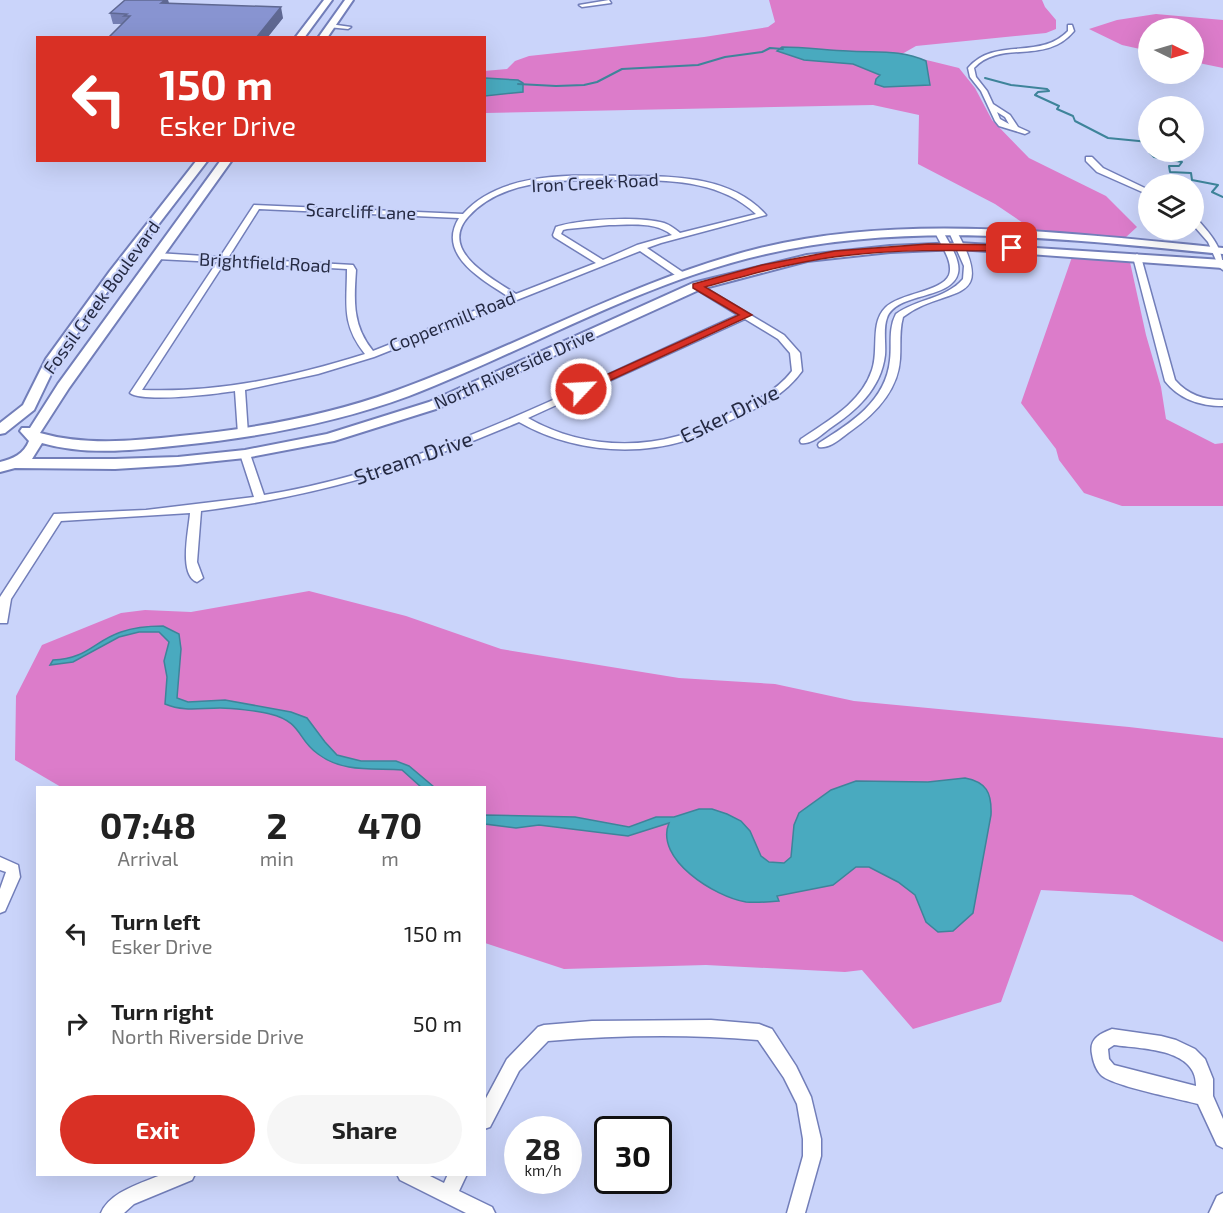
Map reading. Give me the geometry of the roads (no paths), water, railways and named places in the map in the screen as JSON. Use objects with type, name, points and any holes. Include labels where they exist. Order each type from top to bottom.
[{"type":"main road","points":[[301,36],[328,0]]},
{"type":"main road","points":[[323,36],[349,0]]},
{"type":"main road","name":"Fossil Creek Boulevard","points":[[0,430],[29,407],[51,362],[114,274],[201,162]]},
{"type":"main road","name":"Fossil Creek Boulevard","points":[[4,466],[30,453],[34,447],[33,435],[157,256],[226,162]]},
{"type":"main road","name":"North Riverside Drive","points":[[0,430],[16,429],[67,445],[108,445],[167,442],[243,434],[337,414],[392,397],[639,290],[681,275],[790,246],[861,236],[939,232],[1044,236],[1221,260]]},
{"type":"main road","name":"North Riverside Drive","points":[[4,466],[178,461],[245,454],[329,438],[434,405],[697,286],[807,258],[890,249],[959,246],[1221,260]]},
{"type":"main road","points":[[681,275],[697,286]]},
{"type":"main road","points":[[518,343],[537,357]]},
{"type":"main road","points":[[243,434],[245,454]]},
{"type":"street","points":[[583,3],[609,2]]},
{"type":"street","points":[[331,24],[349,24]]},
{"type":"street","points":[[1025,132],[1006,126],[998,120],[972,74],[973,65],[997,60],[1007,53],[1041,48],[1062,41],[1071,31],[1070,26]]},
{"type":"street","points":[[1089,159],[1100,170],[1138,188]]},
{"type":"street","name":"Iron Creek Road","points":[[464,216],[488,197],[524,184],[556,180],[646,177],[691,181],[720,188],[747,201],[762,215]]},
{"type":"street","name":"Scarcliff Lane","points":[[222,259],[257,207],[464,216]]},
{"type":"street","name":"Coppermill Road","points":[[222,259],[135,393],[162,394],[240,387],[304,374],[371,354],[640,247],[677,235],[762,215]]},
{"type":"street","points":[[464,216],[456,232],[456,243],[461,254],[479,273],[513,296]]},
{"type":"street","points":[[601,262],[557,235],[559,229],[575,224],[648,223],[663,225],[677,235]]},
{"type":"street","points":[[1204,231],[1221,260]]},
{"type":"street","points":[[805,441],[848,412],[872,384],[878,368],[882,318],[890,305],[950,281],[954,268],[939,232]]},
{"type":"street","points":[[823,445],[862,419],[888,388],[894,371],[897,321],[904,310],[948,294],[963,286],[969,277],[969,269],[953,232]]},
{"type":"street","points":[[640,247],[681,275]]},
{"type":"street","name":"Brightfield Road","points":[[157,256],[350,267],[352,270],[348,308],[350,317],[357,336],[371,354]]},
{"type":"street","points":[[1137,257],[1170,381],[1189,397],[1211,403],[1223,403]]},
{"type":"street","name":"Esker Drive","points":[[520,418],[554,435],[589,444],[627,446],[656,444],[682,438],[745,410],[788,385],[797,371],[795,353],[781,338],[697,286]]},
{"type":"street","name":"Stream Drive","points":[[3,620],[5,598],[58,517],[137,515],[196,509],[260,500],[361,477],[405,463],[520,418],[678,344],[746,315]]},
{"type":"street","points":[[240,387],[243,434]]},
{"type":"street","points":[[245,454],[260,500]]},
{"type":"street","points":[[196,509],[191,562],[197,578]]},
{"type":"street","points":[[0,906],[14,877],[7,866]]},
{"type":"street","points":[[486,1117],[513,1065],[544,1033],[592,1029],[711,1028],[759,1032],[766,1035],[790,1072],[805,1103],[813,1156],[796,1213]]},
{"type":"street","points":[[1204,1097],[1117,1076],[1109,1072],[1101,1060],[1099,1045],[1112,1037],[1167,1045],[1197,1060],[1207,1081],[1204,1097],[1223,1139]]},
{"type":"street","points":[[110,1213],[128,1198],[181,1176]]},
{"type":"street","points":[[410,1176],[486,1213]]},
{"type":"street","points":[[448,1195],[457,1176]]},
{"type":"street","points":[[1218,1213],[1223,1203]]},
{"type":"waterway","points":[[518,84],[584,85],[597,82],[622,69],[698,65],[725,57],[762,52],[770,48],[783,49]]},
{"type":"waterway","points":[[985,78],[1011,85],[1047,89],[1049,91],[1038,92],[1035,95],[1059,106],[1057,109],[1073,116],[1075,121],[1108,138],[1138,141]]},
{"type":"waterway","points":[[1182,162],[1179,166],[1169,166],[1170,172],[1191,173],[1192,180],[1218,185],[1212,192],[1223,197]]}]
